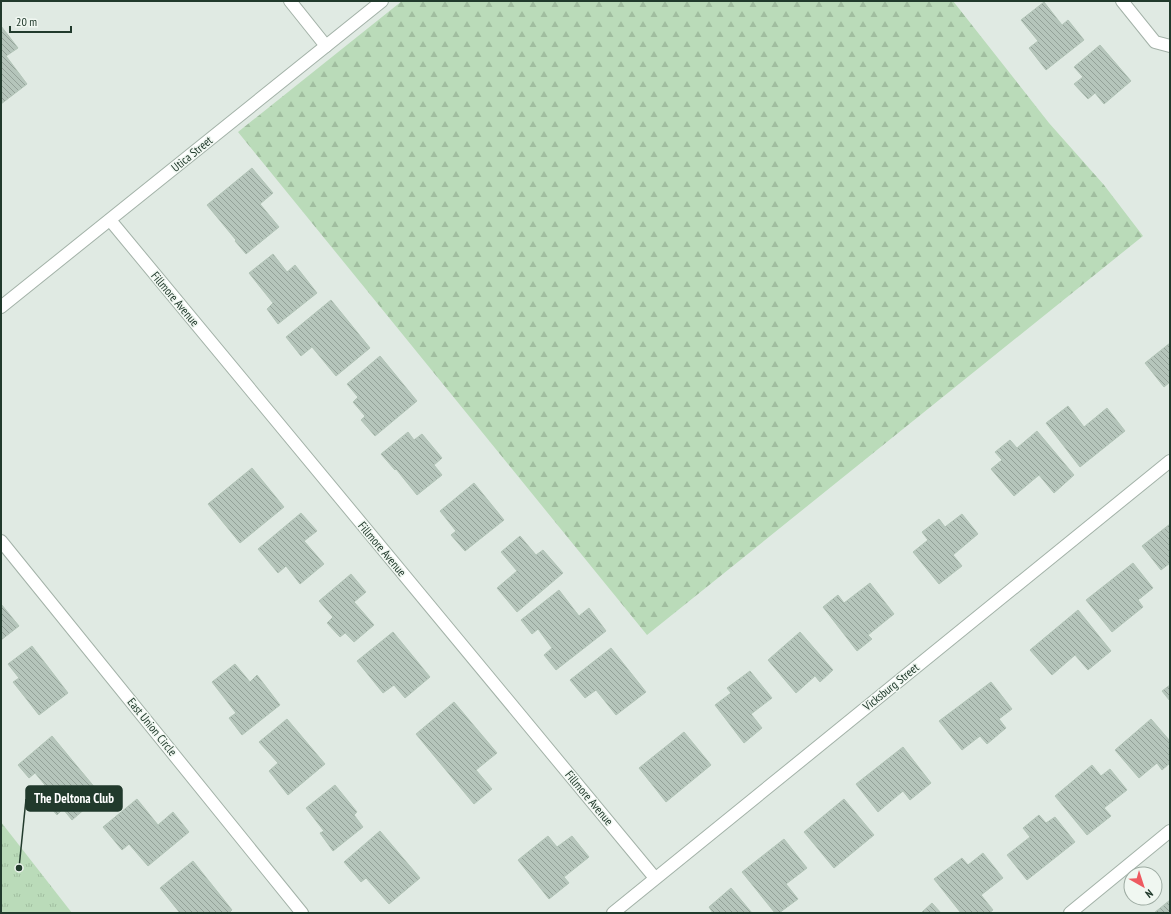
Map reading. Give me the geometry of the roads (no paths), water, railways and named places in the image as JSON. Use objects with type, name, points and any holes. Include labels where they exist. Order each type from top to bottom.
[{"type":"street","points":[[290,1],[326,46]]},
{"type":"street","name":"Utica Street","points":[[1,307],[382,1]]},
{"type":"street","points":[[1122,1],[1155,42],[1170,46]]},
{"type":"street","name":"Fillmore Avenue","points":[[110,220],[655,878]]},
{"type":"street","name":"Vicksburg Street","points":[[613,913],[1170,461]]},
{"type":"street","name":"East Union Circle","points":[[1,541],[302,913]]},
{"type":"street","points":[[1070,913],[1170,832]]},
{"type":"place","name":"The Deltona Club","points":[[19,868]]}]
